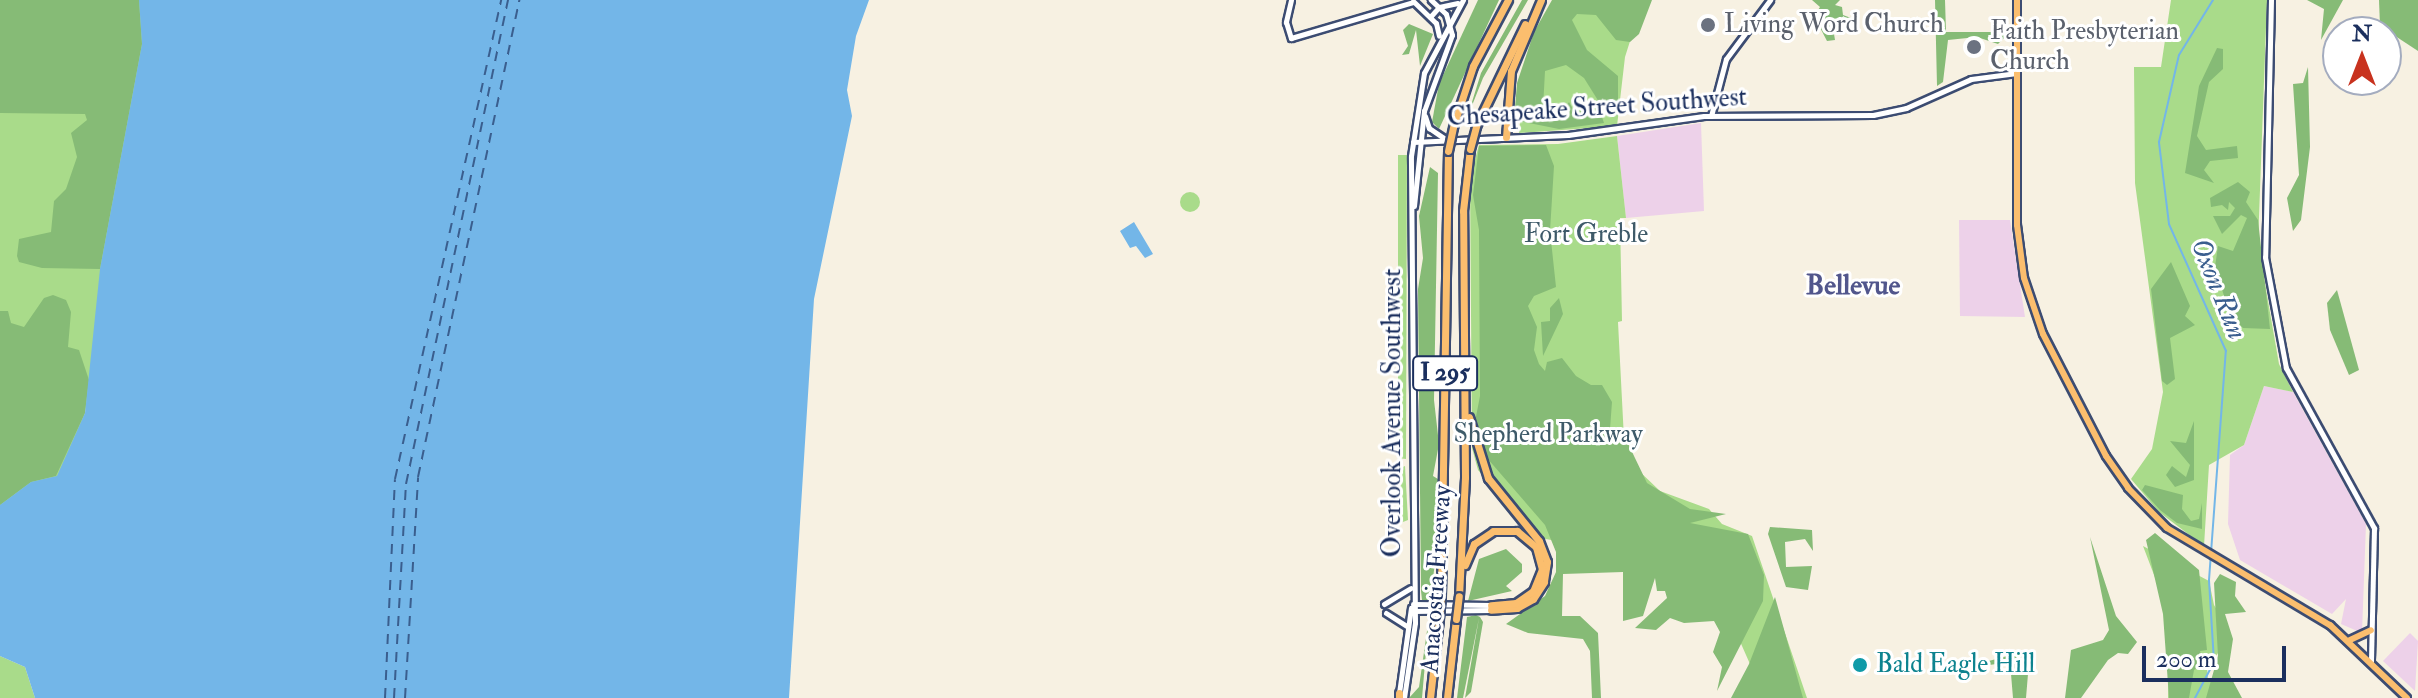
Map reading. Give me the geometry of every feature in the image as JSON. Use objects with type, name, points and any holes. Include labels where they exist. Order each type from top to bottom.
[{"type":"highway","name":"Anacostia Freeway","points":[[1430,698],[1441,596],[1448,151],[1473,66],[1508,0]]},
{"type":"highway","name":"Anacostia Freeway","points":[[1448,694],[1461,596],[1465,477],[1463,211],[1470,149],[1476,126],[1502,64],[1540,0]]},
{"type":"highway","points":[[1506,137],[1511,71],[1540,0]]},
{"type":"highway","points":[[1464,318],[1476,452],[1494,487],[1542,545],[1547,566],[1533,599],[1514,609],[1491,607]]},
{"type":"highway","points":[[1461,596],[1466,561],[1474,544],[1493,531],[1513,530],[1536,547],[1541,576],[1525,598],[1491,607]]},
{"type":"main road","points":[[2017,0],[2018,241],[2035,316],[2118,476],[2153,516],[2200,550],[2350,641],[2407,698]]},
{"type":"main road","points":[[2350,641],[2371,630]]},
{"type":"street","points":[[1291,0],[1286,22],[1291,38],[1413,1],[1430,17],[1439,37]]},
{"type":"street","points":[[1431,0],[1449,20]]},
{"type":"street","points":[[1430,17],[1439,7],[1463,0]]},
{"type":"street","name":"Overlook Avenue Southwest","points":[[1412,609],[1413,142],[1422,80],[1439,37],[1463,0]]},
{"type":"street","points":[[1711,116],[1726,59],[1770,0]]},
{"type":"street","points":[[2271,0],[2265,257],[2287,371],[2374,528],[2371,661]]},
{"type":"street","name":"Overlook Avenue Southwest","points":[[1413,222],[1425,106],[1450,41],[1449,20]]},
{"type":"street","name":"Chesapeake Street Southwest","points":[[1413,142],[1444,138],[1589,133],[1711,116],[1879,115],[1971,79],[2017,73]]},
{"type":"street","points":[[1425,106],[1429,128],[1444,138]]},
{"type":"street","points":[[1384,604],[1412,587]]},
{"type":"street","points":[[1412,609],[1491,607]]},
{"type":"street","points":[[1400,697],[1412,609]]},
{"type":"street","points":[[1400,697],[1412,609]]},
{"type":"street","points":[[1386,613],[1409,629]]},
{"type":"shaded area","points":[[1701,123],[1704,211],[1626,218],[1617,136]]},
{"type":"shaded area","points":[[1959,220],[2010,220],[2025,317],[1960,316]]},
{"type":"shaded area","points":[[2264,386],[2293,392],[2366,524],[2362,633],[2341,624],[2346,599],[2332,614],[2240,560],[2228,524],[2230,455],[2244,445]]},
{"type":"shaded area","points":[[2410,633],[2418,641],[2415,691],[2383,661]]},
{"type":"green space","points":[[0,0],[142,0],[148,41],[75,472],[0,510]]},
{"type":"green space","points":[[0,0],[139,0],[142,44],[100,269],[42,268],[19,262],[19,239],[51,232],[54,201],[66,189],[77,157],[71,133],[87,120],[85,114],[0,113]]},
{"type":"green space","points":[[1478,0],[1499,0],[1439,129],[1432,122],[1439,84]]},
{"type":"green space","points":[[1522,0],[1528,0],[1483,78],[1467,118],[1481,73]]},
{"type":"green space","points":[[1552,0],[1652,0],[1639,34],[1630,42],[1616,40],[1596,15],[1577,14],[1572,20],[1587,50],[1618,76],[1618,116],[1604,110],[1584,78],[1566,65],[1545,71],[1543,108],[1563,111],[1569,102],[1575,113],[1589,109],[1601,114],[1604,123],[1559,129],[1514,120],[1517,83],[1534,32]]},
{"type":"green space","points":[[1558,0],[1643,0],[1625,57],[1617,126],[1519,133],[1526,57]]},
{"type":"green space","points":[[1812,0],[1840,0],[1835,5],[1842,7],[1843,15],[1859,21],[1833,28],[1835,40],[1827,41],[1814,16],[1820,7]]},
{"type":"green space","points":[[1935,0],[1945,0],[1946,32],[2004,32],[2006,36],[1998,44],[1977,37],[1948,40],[1943,82],[1937,86]]},
{"type":"green space","points":[[2171,0],[2267,0],[2258,244],[2279,364],[2293,392],[2264,386],[2244,445],[2209,465],[2204,546],[2159,512],[2131,479],[2152,449],[2163,392],[2135,183],[2134,67],[2161,67]]},
{"type":"green space","points":[[2307,0],[2343,0],[2334,16],[2323,16],[2324,9]]},
{"type":"green space","points":[[2379,0],[2418,0],[2418,51],[2402,40],[2402,16],[2380,16]]},
{"type":"green space","points":[[1409,24],[1433,34],[1420,66],[1416,30],[1409,54],[1402,55],[1408,46],[1403,30]]},
{"type":"green space","points":[[2217,48],[2223,49],[2223,69],[2209,82],[2197,136],[2206,150],[2237,146],[2238,158],[2210,161],[2204,170],[2214,183],[2185,173],[2199,86]]},
{"type":"green space","points":[[2308,67],[2310,147],[2301,220],[2293,231],[2287,198],[2299,175],[2293,84],[2303,83]]},
{"type":"green space","name":"Shepherd Parkway","points":[[1617,136],[1626,218],[1620,218],[1622,321],[1618,322],[1624,439],[1638,470],[1660,491],[1709,509],[1722,524],[1752,536],[1807,698],[1765,698],[1708,569],[1535,537],[1478,470],[1472,448],[1470,177],[1479,145],[1558,144]]},
{"type":"green space","name":"Shepherd Parkway","points":[[1546,145],[1554,166],[1550,231],[1556,287],[1534,296],[1528,306],[1537,327],[1534,350],[1539,364],[1545,371],[1547,362],[1562,358],[1576,376],[1591,385],[1602,385],[1612,402],[1610,429],[1622,431],[1647,483],[1690,509],[1726,514],[1690,523],[1748,534],[1764,575],[1763,601],[1717,691],[1722,667],[1713,652],[1720,632],[1714,621],[1684,623],[1670,618],[1656,630],[1635,628],[1667,598],[1665,591],[1657,591],[1655,578],[1643,616],[1623,621],[1623,572],[1563,574],[1562,616],[1580,616],[1598,633],[1601,698],[1592,698],[1590,651],[1583,639],[1528,633],[1506,624],[1545,596],[1556,572],[1556,552],[1545,525],[1487,458],[1474,427],[1480,396],[1479,230],[1473,195],[1479,146]]},
{"type":"green space","name":"Shepherd Parkway","points":[[1398,155],[1407,155],[1406,459],[1398,458]]},
{"type":"green space","points":[[1430,167],[1438,173],[1434,400],[1439,444],[1433,476],[1438,479],[1438,540],[1430,601],[1422,600],[1421,591],[1418,289],[1423,258],[1419,216]]},
{"type":"green space","points":[[2238,182],[2250,192],[2246,202],[2258,220],[2270,329],[2243,328],[2230,315],[2215,267],[2218,246],[2233,251],[2247,218],[2241,215],[2222,234],[2213,216],[2230,216],[2235,208],[2229,202],[2228,210],[2222,205],[2211,207],[2210,198]]},
{"type":"green space","points":[[1190,192],[1197,195],[1200,202],[1197,209],[1190,212],[1183,209],[1180,202],[1183,195]]},
{"type":"green space","points":[[2171,262],[2190,306],[2185,316],[2195,325],[2170,338],[2175,379],[2167,385],[2162,381],[2151,289]]},
{"type":"green space","points":[[2337,290],[2359,370],[2349,375],[2330,330],[2327,303]]},
{"type":"green space","points":[[53,295],[66,300],[71,312],[68,347],[79,350],[89,380],[85,413],[56,476],[31,482],[0,505],[0,311],[8,311],[11,323],[24,327],[44,298]]},
{"type":"green space","points":[[1559,298],[1563,314],[1543,356],[1541,322],[1550,321],[1550,308]]},
{"type":"green space","points":[[2194,421],[2194,480],[2175,487],[2166,475],[2172,466],[2186,477],[2190,465],[2170,441],[2186,443]]},
{"type":"green space","name":"Shepherd Parkway","points":[[1405,466],[1408,520],[1398,524],[1398,469]]},
{"type":"green space","points":[[2145,485],[2183,495],[2182,509],[2191,521],[2199,519],[2202,503],[2202,529],[2177,523],[2160,510],[2142,490]]},
{"type":"green space","points":[[1770,527],[1812,530],[1813,551],[1805,539],[1785,542],[1786,567],[1812,566],[1808,590],[1786,587],[1768,534]]},
{"type":"green space","points":[[2155,533],[2199,570],[2207,650],[2200,651],[2203,662],[2194,670],[2189,698],[2169,698],[2163,614],[2146,540]]},
{"type":"green space","points":[[2090,537],[2116,616],[2137,642],[2128,654],[2118,653],[2108,660],[2081,698],[2065,698],[2071,650],[2103,640],[2109,630]]},
{"type":"green space","points":[[2143,546],[2209,581],[2214,605],[2228,628],[2222,648],[2207,667],[2208,680],[2240,698],[2168,698],[2169,641],[2162,596]]},
{"type":"green space","points":[[1506,549],[1522,564],[1522,572],[1506,586],[1512,591],[1468,601],[1479,559]]},
{"type":"green space","points":[[2220,574],[2236,582],[2235,596],[2246,612],[2225,614],[2233,639],[2228,672],[2242,698],[2206,698],[2218,656],[2214,583]]},
{"type":"green space","points":[[1775,597],[1803,698],[1731,698],[1749,664]]},
{"type":"green space","points":[[1429,617],[1422,698],[1409,698],[1419,687]]},
{"type":"green space","points":[[1467,617],[1480,617],[1483,622],[1471,692],[1465,698],[1479,618],[1463,698],[1457,698]]},
{"type":"green space","points":[[2030,650],[2026,698],[2013,698],[2010,662],[1955,670]]},
{"type":"green space","points":[[0,656],[25,667],[35,698],[0,698]]},
{"type":"water","points":[[139,0],[869,0],[856,36],[847,90],[852,116],[814,299],[789,698],[35,698],[25,667],[0,656],[0,505],[31,482],[57,476],[85,413],[100,269],[142,44]]},
{"type":"water","points":[[1134,222],[1153,254],[1145,258],[1136,246],[1130,248],[1120,231]]},
{"type":"waterway","name":"Oxon Run","points":[[2195,698],[2214,662],[2209,580],[2226,351],[2169,224],[2159,142],[2179,55],[2213,0]]},
{"type":"ferry route","points":[[385,698],[395,479],[501,0]]},
{"type":"ferry route","points":[[394,698],[406,484],[508,0]]},
{"type":"ferry route","points":[[405,698],[418,477],[519,0]]},
{"type":"place","name":"Living Word Church","points":[[1708,25]]},
{"type":"place","name":"Faith Presbyterian Church","points":[[1974,47]]},
{"type":"place","name":"Bald Eagle Hill","points":[[1860,665]]},
{"type":"district","name":"Bellevue","points":[[1853,286]]},
{"type":"park label","name":"Fort Greble","points":[[1586,235]]}]
